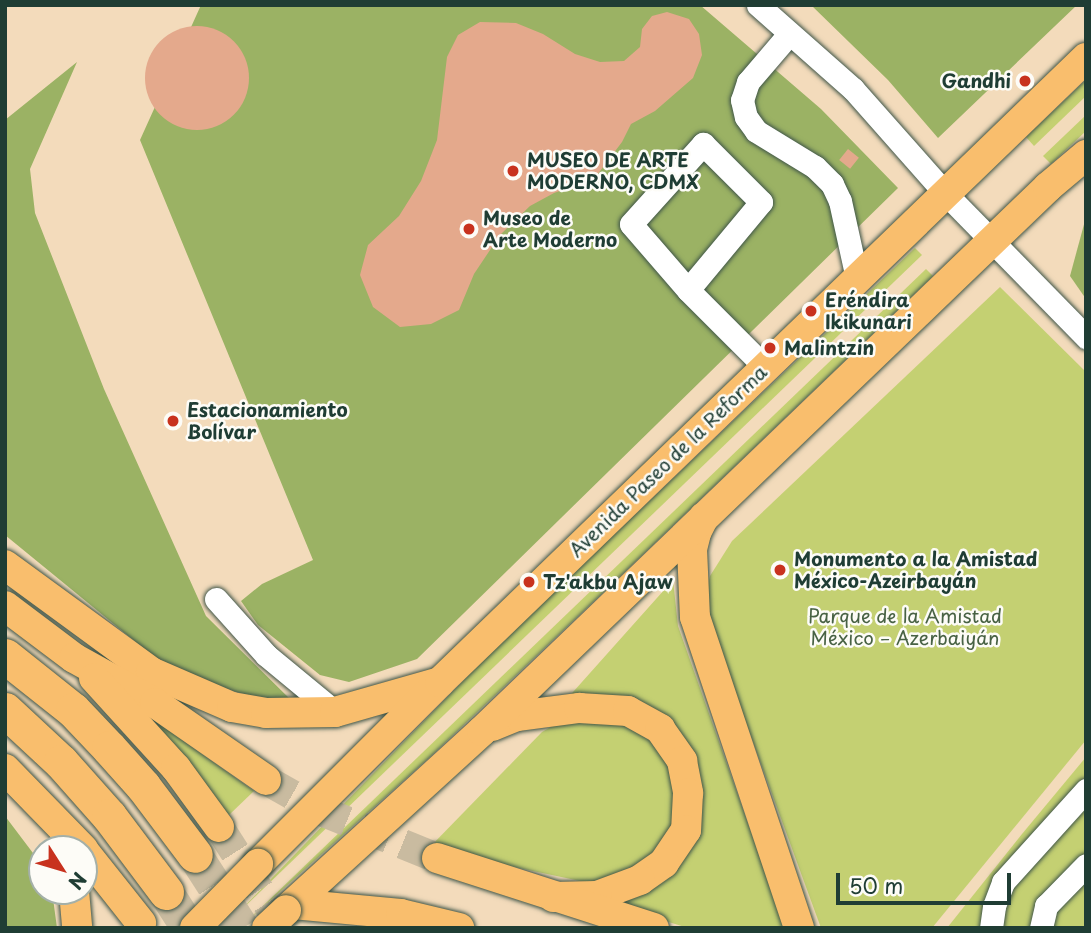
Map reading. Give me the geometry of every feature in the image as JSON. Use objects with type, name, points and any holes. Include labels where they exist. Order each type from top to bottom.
[{"type":"highway","points":[[5,656],[73,710],[143,786],[195,855]]},
{"type":"highway","points":[[5,710],[61,762],[109,816],[166,892]]},
{"type":"main road","name":"Avenida Paseo de la Reforma","points":[[195,928],[440,682],[1086,58]]},
{"type":"main road","points":[[282,914],[482,731],[706,514],[1086,155]]},
{"type":"main road","points":[[706,514],[692,548],[695,617],[799,928]]},
{"type":"main road","points":[[5,565],[152,672],[201,696],[232,707],[265,713],[335,712],[440,682]]},
{"type":"main road","points":[[5,606],[74,658],[155,703],[266,779]]},
{"type":"main road","points":[[74,658],[176,768],[219,827]]},
{"type":"main road","points":[[482,731],[517,716],[579,708],[628,711],[660,729],[682,761],[688,793],[686,830],[664,863],[640,880],[597,897],[554,897]]},
{"type":"main road","points":[[5,769],[70,835]]},
{"type":"main road","points":[[39,801],[55,835]]},
{"type":"main road","points":[[438,858],[654,928]]},
{"type":"main road","points":[[98,869],[141,923]]},
{"type":"main road","points":[[75,905],[77,928]]},
{"type":"main road","points":[[282,914],[401,914],[458,928]]},
{"type":"street","points":[[758,5],[853,89],[945,194],[1086,337]]},
{"type":"street","points":[[789,33],[748,82],[742,100],[746,117],[756,131],[815,167],[832,184],[840,201],[857,278]]},
{"type":"street","points":[[688,290],[761,202],[703,144],[631,224],[688,290],[765,367]]},
{"type":"street","points":[[216,599],[266,655],[335,712]]},
{"type":"street","points":[[991,928],[994,906],[1003,882],[1086,790]]},
{"type":"street","points":[[1041,928],[1046,906],[1086,865]]},
{"type":"green space","points":[[201,5],[700,5],[821,109],[898,188],[417,659],[349,682],[320,675],[258,625],[241,601],[262,584],[313,560],[140,140]]},
{"type":"green space","points":[[811,5],[1077,5],[938,138],[888,80]]},
{"type":"green space","points":[[77,62],[30,169],[35,213],[104,389],[206,616],[294,703],[255,697],[211,685],[159,661],[5,535],[5,120]]},
{"type":"green space","points":[[1086,80],[1086,96],[1034,146],[1026,137]]},
{"type":"green space","points":[[1086,115],[1086,131],[1051,164],[1043,156]]},
{"type":"green space","points":[[1086,217],[1086,299],[1070,276]]},
{"type":"green space","points":[[915,248],[922,255],[235,916],[495,648]]},
{"type":"green space","points":[[926,269],[933,276],[432,755],[243,925]]},
{"type":"green space","name":"Parque de la Amistad México – Azerbaiyán","points":[[1000,287],[1086,372],[1086,740],[932,928],[821,928],[703,605],[710,576],[732,541]]},
{"type":"green space","points":[[673,580],[678,626],[785,928],[688,928],[614,905],[671,872],[688,747],[565,701]]},
{"type":"green space","points":[[147,715],[254,791],[229,815]]},
{"type":"green space","points":[[606,715],[649,735],[674,776],[673,823],[663,844],[647,862],[606,881],[585,882],[428,849],[542,732],[561,721]]},
{"type":"green space","points":[[1086,757],[1086,928],[947,928],[1022,834]]},
{"type":"green space","points":[[5,816],[28,846],[28,905],[54,905],[57,928],[5,928]]},
{"type":"building","name":"MUSEO DE ARTE MODERNO, CDMX","points":[[667,12],[689,19],[699,34],[702,55],[693,78],[655,111],[631,124],[622,142],[594,179],[554,193],[530,206],[500,235],[474,274],[459,310],[431,324],[400,327],[373,307],[360,275],[368,245],[399,216],[421,181],[437,140],[447,57],[458,35],[480,22],[516,23],[543,34],[575,54],[600,62],[624,61],[640,47],[642,29],[652,16]]},
{"type":"building","points":[[197,26],[217,30],[240,49],[245,58],[249,78],[245,98],[226,121],[217,126],[197,130],[177,126],[154,107],[149,98],[145,78],[149,58],[168,35],[177,30]]},
{"type":"building","points":[[848,149],[859,158],[850,169],[839,160]]},
{"type":"tunnel","points":[[266,780],[319,810],[437,858]]},
{"type":"tunnel","points":[[219,827],[283,928]]},
{"type":"tunnel","points":[[195,855],[242,928]]},
{"type":"tunnel","points":[[166,892],[189,928]]},
{"type":"place","name":"Gandhi","points":[[1025,81]]},
{"type":"place","name":"MUSEO DE ARTE MODERNO, CDMX","points":[[513,171]]},
{"type":"place","name":"Museo de Arte Moderno","points":[[469,229]]},
{"type":"place","name":"Eréndira Ikikunari","points":[[811,311]]},
{"type":"place","name":"Malintzin","points":[[770,348]]},
{"type":"place","name":"Estacionamiento Bolívar","points":[[173,421]]},
{"type":"place","name":"Monumento a la Amistad México-Azeirbayán","points":[[780,570]]},
{"type":"place","name":"Tz'akbu Ajaw","points":[[529,582]]}]
